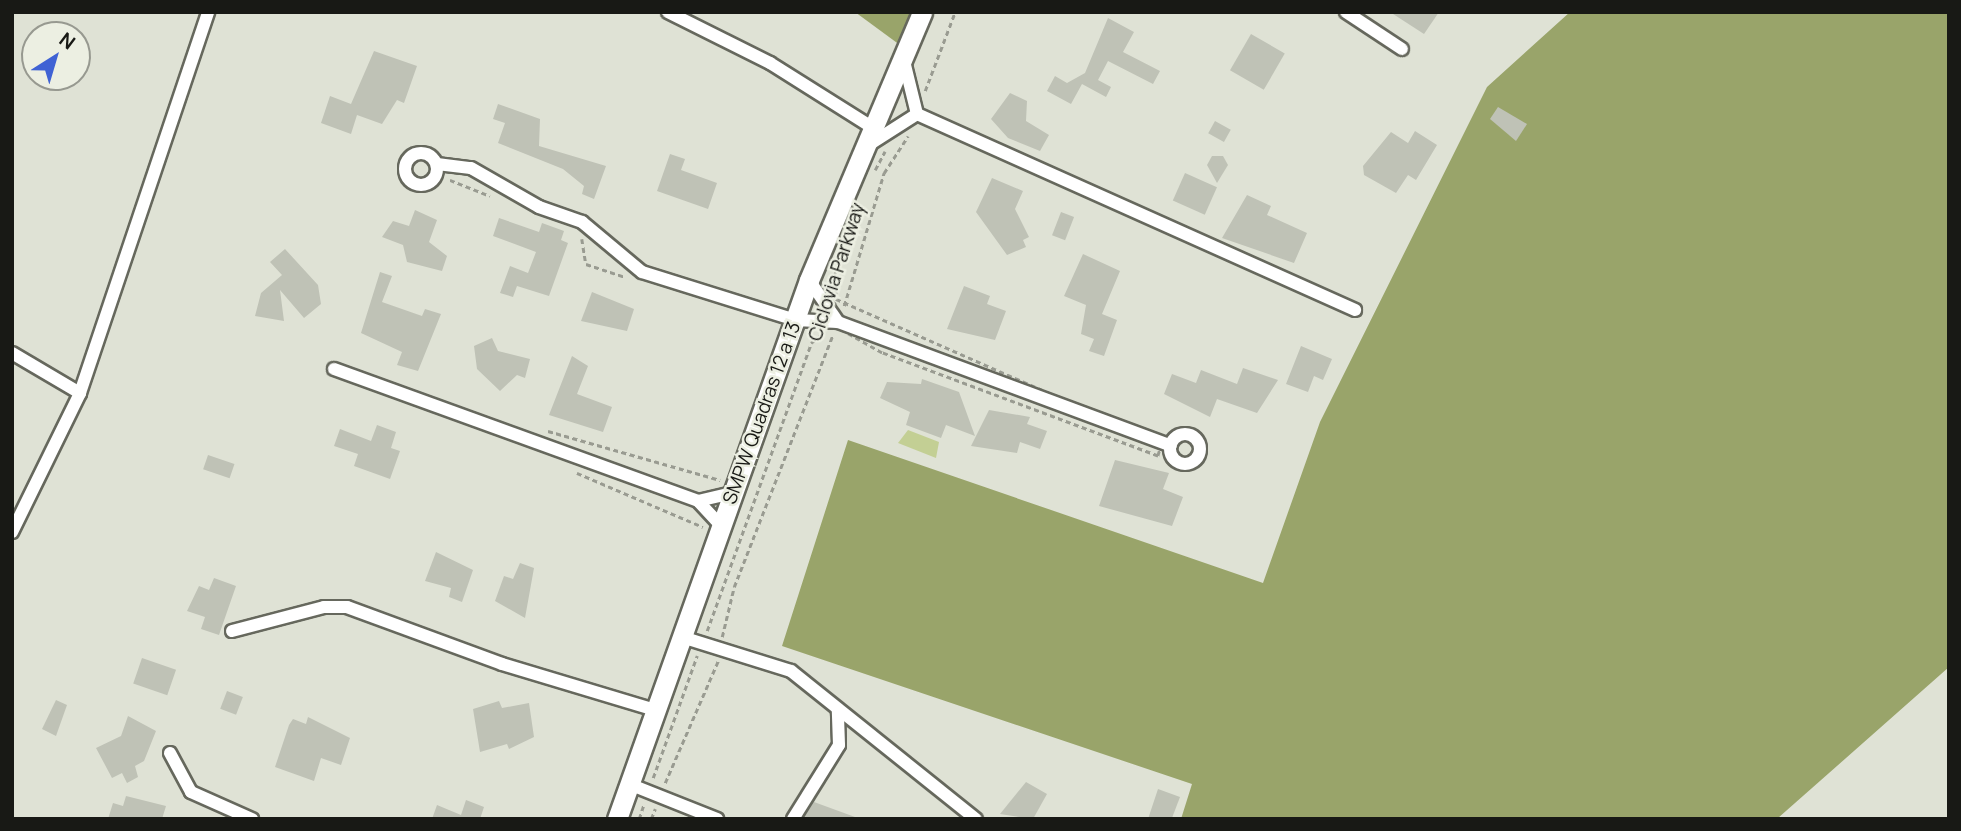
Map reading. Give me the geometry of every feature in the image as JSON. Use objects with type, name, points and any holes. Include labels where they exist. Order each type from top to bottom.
[{"type":"street","points":[[12,532],[80,393],[208,12]]},
{"type":"street","points":[[668,12],[769,62],[870,126]]},
{"type":"street","name":"SMPW Quadras 12 a 13","points":[[617,819],[809,280],[870,126],[922,12]]},
{"type":"street","points":[[1346,12],[1402,49]]},
{"type":"street","points":[[902,54],[917,114]]},
{"type":"street","points":[[861,150],[917,114]]},
{"type":"street","points":[[917,114],[1355,310]]},
{"type":"street","points":[[437,164],[484,173],[539,207],[582,222],[642,272],[795,320],[838,322],[1171,446]]},
{"type":"street","points":[[809,280],[838,322]]},
{"type":"street","points":[[12,353],[80,393]]},
{"type":"street","points":[[334,369],[698,501],[721,526]]},
{"type":"street","points":[[698,501],[734,493]]},
{"type":"street","points":[[232,631],[324,607],[347,607],[502,664],[655,710]]},
{"type":"street","points":[[682,637],[791,670],[976,819]]},
{"type":"street","points":[[793,819],[839,745],[838,709]]},
{"type":"street","points":[[170,753],[191,792],[252,819]]},
{"type":"street","points":[[629,784],[717,819]]},
{"type":"path","name":"Ciclovia Parkway","points":[[652,819],[654,794],[720,649],[733,587],[838,322],[884,173],[917,114],[955,12]]},
{"type":"path","points":[[871,177],[898,126]]},
{"type":"path","points":[[639,819],[654,794],[811,343],[838,322],[834,277],[850,226]]},
{"type":"shaded area","points":[[855,12],[925,12],[904,48]]},
{"type":"shaded area","points":[[1570,12],[1949,12],[1949,667],[1777,819],[1181,819],[1192,784],[782,646],[848,440],[1263,583],[1320,422],[1487,87]]},
{"type":"shaded area","points":[[908,430],[939,442],[936,458],[898,443]]},
{"type":"building","points":[[1390,12],[1439,12],[1424,34]]},
{"type":"building","points":[[1108,18],[1134,32],[1123,52],[1160,71],[1153,84],[1108,61],[1098,80],[1111,87],[1106,97],[1082,84],[1071,104],[1047,91],[1055,76],[1067,83],[1085,73]]},
{"type":"building","points":[[1251,34],[1285,54],[1264,90],[1230,70]]},
{"type":"building","points":[[374,51],[417,66],[404,103],[397,100],[382,124],[357,115],[351,134],[321,123],[330,96],[351,104]]},
{"type":"building","points":[[1010,93],[1027,101],[1026,121],[1049,135],[1040,151],[1008,138],[991,119]]},
{"type":"building","points":[[498,104],[540,119],[539,146],[606,166],[594,199],[582,194],[584,186],[563,169],[498,143],[505,123],[493,119]]},
{"type":"building","points":[[1498,107],[1527,124],[1516,141],[1490,119]]},
{"type":"building","points":[[1215,121],[1231,130],[1224,142],[1208,133]]},
{"type":"building","points":[[1415,131],[1437,145],[1416,180],[1408,175],[1396,193],[1364,175],[1363,166],[1391,132],[1408,143]]},
{"type":"building","points":[[670,154],[685,159],[681,170],[717,183],[708,209],[657,191]]},
{"type":"building","points":[[1212,156],[1223,156],[1228,165],[1217,183],[1207,165]]},
{"type":"building","points":[[1185,173],[1217,187],[1205,215],[1173,200]]},
{"type":"building","points":[[992,178],[1023,191],[1015,209],[1029,237],[1023,240],[1026,247],[1007,255],[976,212]]},
{"type":"building","points":[[1247,195],[1271,206],[1267,215],[1307,233],[1294,263],[1222,238]]},
{"type":"building","points":[[415,210],[437,220],[429,242],[447,256],[442,271],[407,262],[403,245],[382,237],[393,221],[409,226]]},
{"type":"building","points":[[1061,212],[1074,217],[1065,240],[1052,235]]},
{"type":"building","points":[[499,218],[539,232],[542,223],[564,231],[561,240],[568,243],[549,296],[517,286],[513,297],[500,293],[510,266],[528,273],[536,252],[493,236]]},
{"type":"building","points":[[285,249],[318,285],[321,304],[304,318],[280,290],[284,321],[255,316],[261,293],[282,275],[270,262]]},
{"type":"building","points":[[1083,254],[1120,271],[1102,314],[1117,320],[1104,356],[1089,351],[1094,339],[1081,334],[1086,305],[1064,296]]},
{"type":"building","points":[[380,272],[392,276],[382,302],[422,316],[425,309],[441,314],[418,371],[397,365],[402,352],[361,333]]},
{"type":"building","points":[[964,286],[990,296],[987,304],[1006,311],[995,340],[947,329]]},
{"type":"building","points":[[592,292],[634,309],[627,331],[581,321]]},
{"type":"building","points":[[492,338],[498,351],[530,359],[525,378],[517,375],[500,391],[477,369],[474,346]]},
{"type":"building","points":[[1301,346],[1332,359],[1323,380],[1314,376],[1308,392],[1286,384]]},
{"type":"building","points":[[572,356],[588,366],[577,394],[612,407],[603,432],[549,415]]},
{"type":"building","points":[[1243,368],[1278,380],[1257,413],[1217,399],[1210,417],[1164,394],[1172,374],[1196,383],[1201,370],[1237,384]]},
{"type":"building","points":[[922,379],[959,392],[975,436],[946,425],[941,438],[906,425],[910,412],[880,398],[887,382],[921,384]]},
{"type":"building","points":[[989,410],[1030,417],[1027,424],[1047,431],[1040,449],[1020,442],[1017,453],[971,446]]},
{"type":"building","points":[[377,425],[396,432],[391,448],[400,451],[390,479],[354,466],[358,454],[334,446],[340,429],[371,441]]},
{"type":"building","points":[[208,455],[234,464],[230,478],[203,469]]},
{"type":"building","points":[[1115,460],[1169,473],[1163,489],[1183,497],[1172,526],[1099,506]]},
{"type":"building","points":[[436,552],[473,570],[462,602],[449,597],[451,588],[425,581]]},
{"type":"building","points":[[520,563],[534,568],[525,618],[495,601],[504,576],[513,579]]},
{"type":"building","points":[[214,578],[236,586],[219,635],[201,629],[205,617],[187,611],[199,586],[209,590]]},
{"type":"building","points":[[142,658],[176,670],[167,695],[133,684]]},
{"type":"building","points":[[227,691],[243,697],[236,715],[220,709]]},
{"type":"building","points":[[56,700],[67,705],[56,736],[42,729]]},
{"type":"building","points":[[499,701],[502,708],[529,703],[534,737],[509,749],[507,744],[480,752],[473,709]]},
{"type":"building","points":[[128,716],[156,731],[144,761],[135,766],[138,777],[127,783],[122,773],[112,778],[96,748],[121,736]]},
{"type":"building","points":[[308,717],[350,738],[341,765],[321,758],[314,781],[275,767],[289,725],[293,719],[306,724]]},
{"type":"building","points":[[1026,782],[1047,794],[1033,819],[1000,814]]},
{"type":"building","points":[[1158,789],[1180,797],[1172,818],[1148,819]]},
{"type":"building","points":[[126,796],[166,806],[162,819],[108,819],[113,803],[123,806]]},
{"type":"building","points":[[466,800],[484,807],[480,819],[432,819],[437,805],[461,815]]},
{"type":"building","points":[[814,802],[855,817],[855,819],[803,819]]}]
